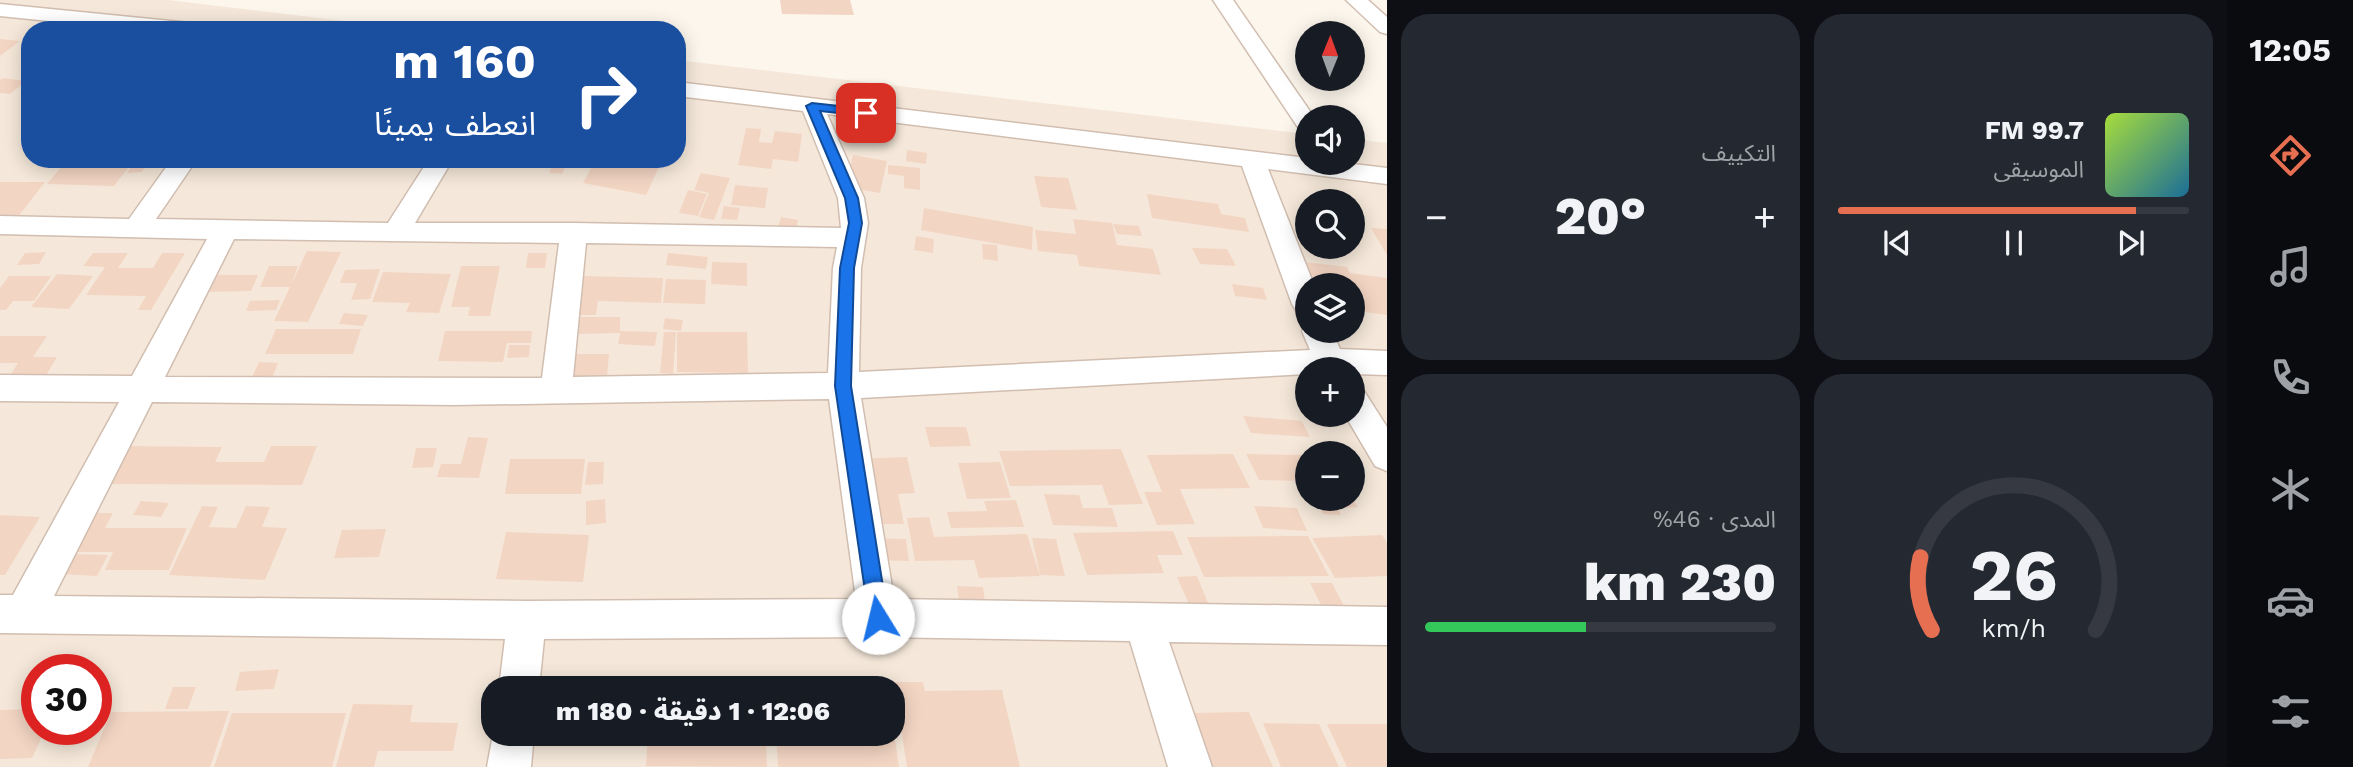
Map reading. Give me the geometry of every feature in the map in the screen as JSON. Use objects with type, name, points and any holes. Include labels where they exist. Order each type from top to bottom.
[{"type":"street","points":[[1223,0],[1295,106]]},
{"type":"street","points":[[1356,0],[1387,29]]},
{"type":"street","points":[[0,10],[111,21]]},
{"type":"street","points":[[686,90],[1295,163]]},
{"type":"street","points":[[812,106],[851,198],[855,223],[847,268],[843,386],[878,618]]},
{"type":"street","points":[[1252,159],[1295,273]]},
{"type":"street","points":[[136,229],[179,168]]},
{"type":"street","points":[[396,232],[435,168]]},
{"type":"street","points":[[1365,172],[1387,176]]},
{"type":"street","points":[[0,225],[225,232],[574,232],[853,239]]},
{"type":"street","points":[[225,232],[144,388],[12,614],[527,620],[878,618],[1387,626]]},
{"type":"street","points":[[556,390],[574,232]]},
{"type":"street","points":[[1365,364],[1387,363]]},
{"type":"street","points":[[0,388],[556,390],[843,386],[1295,367]]},
{"type":"street","points":[[1365,420],[1387,456]]},
{"type":"street","points":[[520,676],[527,620]]},
{"type":"street","points":[[1143,622],[1189,767]]},
{"type":"street","points":[[509,767],[511,746]]},
{"type":"shaded area","points":[[0,0],[168,0],[345,21],[21,21],[21,168],[686,168],[686,61],[1295,133],[1295,175],[1365,175],[1365,140],[1387,143],[1387,767],[0,767]]},
{"type":"building","points":[[780,0],[850,0],[854,15],[782,14]]},
{"type":"building","points":[[0,39],[20,41],[0,56]]},
{"type":"building","points":[[0,80],[21,80],[21,85],[10,94],[0,93]]},
{"type":"building","points":[[746,128],[761,129],[759,142],[772,143],[775,131],[802,134],[798,162],[773,159],[771,169],[738,165]]},
{"type":"building","points":[[907,150],[927,153],[926,164],[906,161]]},
{"type":"building","points":[[853,155],[887,161],[880,193],[845,187]]},
{"type":"building","points":[[888,165],[920,168],[920,190],[904,188],[904,176],[888,174]]},
{"type":"building","points":[[60,168],[128,168],[114,186],[47,184]]},
{"type":"building","points":[[130,168],[145,168],[142,172],[127,173]]},
{"type":"building","points":[[551,168],[565,168],[562,174],[549,173]]},
{"type":"building","points":[[591,168],[659,168],[646,195],[583,183]]},
{"type":"building","points":[[701,173],[730,178],[714,220],[699,217],[709,193],[694,190]]},
{"type":"building","points":[[1034,176],[1068,178],[1077,210],[1041,207]]},
{"type":"building","points":[[0,182],[45,182],[17,218],[0,218]]},
{"type":"building","points":[[735,185],[768,188],[765,208],[731,205]]},
{"type":"building","points":[[688,190],[707,194],[698,216],[679,213]]},
{"type":"building","points":[[1147,194],[1218,204],[1221,214],[1245,218],[1249,232],[1152,218]]},
{"type":"building","points":[[724,206],[740,208],[737,220],[721,219]]},
{"type":"building","points":[[924,208],[1033,227],[1032,250],[921,230]]},
{"type":"building","points":[[781,217],[798,220],[795,234],[777,231]]},
{"type":"building","points":[[1073,219],[1112,223],[1117,245],[1153,249],[1161,275],[1079,266],[1077,255],[1038,251],[1035,230],[1076,234]]},
{"type":"building","points":[[1113,224],[1139,226],[1142,236],[1117,234]]},
{"type":"building","points":[[1371,228],[1387,229],[1387,255]]},
{"type":"building","points":[[916,236],[934,239],[933,253],[914,250]]},
{"type":"building","points":[[982,244],[997,245],[998,261],[983,259]]},
{"type":"building","points":[[1192,248],[1227,249],[1236,266],[1200,264]]},
{"type":"building","points":[[307,251],[341,252],[308,322],[274,321],[290,287],[260,287],[269,266],[298,266],[291,285]]},
{"type":"building","points":[[46,252],[39,264],[17,265],[25,253]]},
{"type":"building","points":[[93,253],[128,253],[118,268],[153,268],[162,253],[185,253],[151,310],[138,310],[146,296],[86,295],[105,267],[83,266]]},
{"type":"building","points":[[528,253],[547,253],[545,268],[526,268]]},
{"type":"building","points":[[668,253],[708,257],[706,269],[666,265]]},
{"type":"building","points":[[712,262],[747,263],[747,286],[711,284]]},
{"type":"building","points":[[1305,262],[1347,267],[1350,273],[1310,273]]},
{"type":"building","points":[[461,266],[500,266],[490,316],[468,316],[470,307],[451,307]]},
{"type":"building","points":[[380,269],[370,299],[351,300],[357,283],[340,283],[345,270]]},
{"type":"building","points":[[383,272],[451,274],[439,313],[406,312],[410,303],[372,302]]},
{"type":"building","points":[[57,274],[93,276],[69,309],[31,307]]},
{"type":"building","points":[[216,275],[258,275],[251,291],[208,292]]},
{"type":"building","points":[[1365,275],[1387,278],[1387,315],[1365,312]]},
{"type":"building","points":[[9,276],[51,276],[34,301],[13,301],[6,310],[0,310],[0,288]]},
{"type":"building","points":[[584,276],[663,278],[661,303],[598,301],[596,315],[577,315]]},
{"type":"building","points":[[666,279],[706,280],[705,304],[663,303]]},
{"type":"building","points":[[1232,284],[1263,288],[1267,300],[1235,296]]},
{"type":"building","points":[[280,300],[276,310],[246,311],[250,301]]},
{"type":"building","points":[[344,313],[368,315],[363,326],[339,324]]},
{"type":"building","points":[[578,317],[620,317],[620,331],[657,332],[655,346],[618,344],[620,333],[576,334]]},
{"type":"building","points":[[665,318],[683,320],[681,331],[663,329]]},
{"type":"building","points":[[276,329],[361,329],[353,354],[265,354]]},
{"type":"building","points":[[445,331],[532,331],[531,343],[507,343],[503,362],[438,361]]},
{"type":"building","points":[[664,332],[676,332],[673,374],[660,373]]},
{"type":"building","points":[[677,332],[747,332],[748,373],[677,372]]},
{"type":"building","points":[[0,336],[47,336],[33,357],[57,357],[45,377],[9,377],[18,363],[0,363]]},
{"type":"building","points":[[509,345],[530,345],[529,357],[507,358]]},
{"type":"building","points":[[573,354],[609,354],[607,377],[570,377]]},
{"type":"building","points":[[259,362],[278,363],[272,378],[252,377]]},
{"type":"building","points":[[1243,416],[1295,420],[1295,427],[1305,427],[1310,437],[1251,433]]},
{"type":"building","points":[[925,427],[966,427],[971,446],[930,447]]},
{"type":"building","points":[[468,437],[488,438],[479,478],[437,477],[441,464],[461,464]]},
{"type":"building","points":[[125,446],[222,447],[215,462],[264,462],[271,446],[317,446],[302,485],[105,484]]},
{"type":"building","points":[[416,448],[437,448],[433,467],[412,468]]},
{"type":"building","points":[[1121,449],[1143,504],[1109,505],[1102,485],[1010,486],[999,451]]},
{"type":"building","points":[[1233,454],[1250,488],[1180,489],[1195,524],[1157,525],[1144,492],[1162,492],[1147,455]]},
{"type":"building","points":[[1246,454],[1295,455],[1295,481],[1259,480]]},
{"type":"building","points":[[907,457],[915,493],[898,494],[904,524],[881,524],[852,459]]},
{"type":"building","points":[[510,459],[585,459],[581,494],[505,494]]},
{"type":"building","points":[[588,462],[604,462],[603,484],[585,485]]},
{"type":"building","points":[[1000,462],[1011,498],[967,499],[958,463]]},
{"type":"building","points":[[1044,494],[1079,495],[1083,508],[1112,508],[1118,527],[1053,525]]},
{"type":"building","points":[[605,499],[606,523],[586,525],[586,501]]},
{"type":"building","points":[[1016,500],[1024,527],[951,528],[947,512],[987,511],[984,501]]},
{"type":"building","points":[[141,501],[169,503],[161,517],[133,515]]},
{"type":"building","points":[[202,506],[218,507],[209,527],[236,528],[246,506],[270,507],[262,527],[287,528],[265,580],[169,575]]},
{"type":"building","points":[[1254,506],[1295,508],[1307,531],[1263,528]]},
{"type":"building","points":[[1322,511],[1339,511],[1341,515],[1323,514]]},
{"type":"building","points":[[90,513],[113,513],[105,528],[187,528],[169,570],[105,570],[113,552],[70,552]]},
{"type":"building","points":[[0,515],[40,517],[5,575],[0,575]]},
{"type":"building","points":[[929,517],[934,537],[1027,534],[1040,576],[979,578],[974,560],[915,561],[907,518]]},
{"type":"building","points":[[386,529],[379,557],[334,558],[342,530]]},
{"type":"building","points":[[1173,531],[1183,555],[1157,555],[1164,573],[1087,575],[1073,533]]},
{"type":"building","points":[[506,532],[589,535],[583,582],[496,579]]},
{"type":"building","points":[[1382,535],[1387,543],[1387,576],[1335,578],[1312,538]]},
{"type":"building","points":[[1308,536],[1329,576],[1204,577],[1187,537]]},
{"type":"building","points":[[867,538],[906,539],[909,561],[869,560]]},
{"type":"building","points":[[1032,538],[1056,539],[1065,576],[1040,575]]},
{"type":"building","points":[[73,554],[108,555],[97,576],[61,574]]},
{"type":"building","points":[[1197,576],[1210,608],[1190,607],[1177,577]]},
{"type":"building","points":[[1310,583],[1332,583],[1344,606],[1322,607]]},
{"type":"building","points":[[957,586],[983,587],[986,609],[960,608]]},
{"type":"building","points":[[279,669],[274,689],[235,691],[240,672]]},
{"type":"building","points":[[905,682],[923,682],[925,691],[1002,690],[1020,767],[907,767],[904,746]]},
{"type":"building","points":[[173,687],[196,687],[188,709],[165,709]]},
{"type":"building","points":[[353,704],[413,705],[410,722],[458,723],[453,751],[378,751],[374,767],[336,767]]},
{"type":"building","points":[[21,709],[21,745],[38,745],[32,758],[0,759],[0,710]]},
{"type":"building","points":[[229,711],[210,767],[88,767],[97,745],[112,745],[112,712]]},
{"type":"building","points":[[1249,712],[1273,767],[1213,767],[1192,713]]},
{"type":"building","points":[[232,713],[346,713],[332,767],[214,767]]},
{"type":"building","points":[[1263,723],[1319,724],[1339,767],[1281,767]]},
{"type":"building","points":[[1327,724],[1387,724],[1387,767],[1347,767]]},
{"type":"building","points":[[647,746],[766,746],[767,767],[646,766]]},
{"type":"building","points":[[777,746],[896,746],[899,767],[778,767]]},
{"type":"route","points":[[866,113],[812,106],[851,198],[855,223],[847,268],[843,386],[878,618]]}]
